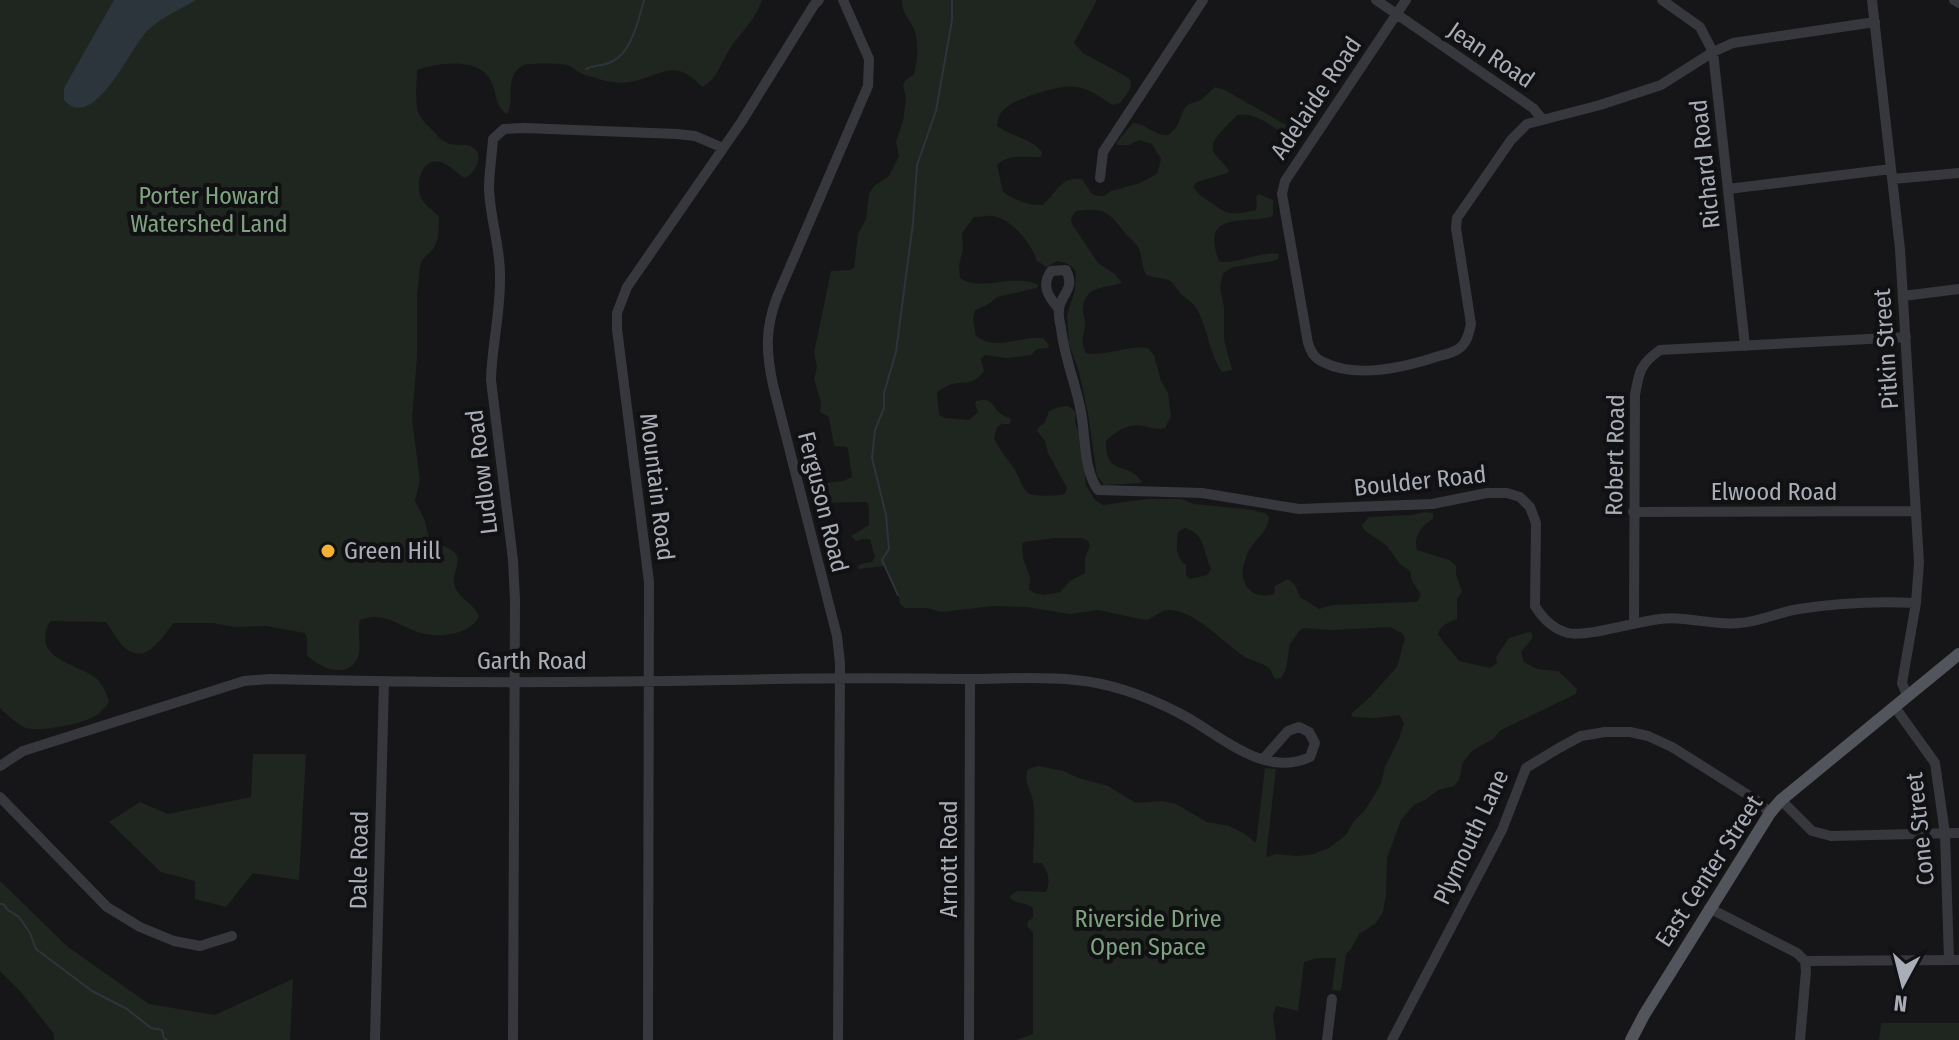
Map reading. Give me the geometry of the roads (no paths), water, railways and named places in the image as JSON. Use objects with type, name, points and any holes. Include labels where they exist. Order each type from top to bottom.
[{"type":"main road","name":"East Center Street","points":[[1631,1040],[1709,908],[1781,800],[1959,654]]},
{"type":"street","name":"Mountain Road","points":[[648,1040],[649,582],[617,313],[627,287],[763,89],[819,0]]},
{"type":"street","name":"Ferguson Road","points":[[838,1040],[840,677],[837,636],[773,385],[766,340],[777,297],[868,86],[869,59],[843,0]]},
{"type":"street","points":[[1100,178],[1103,152],[1203,0]]},
{"type":"street","name":"Jean Road","points":[[1376,0],[1533,108],[1542,119]]},
{"type":"street","name":"Adelaide Road","points":[[1406,0],[1285,181],[1283,207],[1312,354],[1322,362],[1346,369],[1407,367],[1461,347],[1468,337],[1471,324],[1457,218],[1511,140],[1527,124],[1542,119]]},
{"type":"street","name":"Richard Road","points":[[1662,0],[1700,27],[1713,52],[1745,346]]},
{"type":"street","name":"Pitkin Street","points":[[1872,0],[1903,296],[1919,563],[1916,603],[1902,683],[1907,695]]},
{"type":"street","points":[[1542,119],[1600,105],[1661,85],[1733,43],[1875,22]]},
{"type":"street","name":"Ludlow Road","points":[[513,1040],[513,560],[491,380],[501,276],[500,251],[489,190],[493,139],[504,129],[524,128],[677,134],[695,136],[723,148]]},
{"type":"street","points":[[1728,189],[1892,174],[1959,173]]},
{"type":"street","points":[[1903,296],[1959,289]]},
{"type":"street","name":"Boulder Road","points":[[1058,308],[1062,341],[1081,411],[1090,478],[1098,490],[1202,493],[1299,509],[1432,504],[1487,493],[1507,493],[1520,497],[1530,507],[1536,523],[1535,606],[1555,628],[1569,634],[1668,618],[1736,624],[1820,606],[1916,603]]},
{"type":"street","name":"Robert Road","points":[[1634,624],[1635,395],[1638,375],[1645,360],[1660,350],[1906,337]]},
{"type":"street","name":"Elwood Road","points":[[1633,512],[1916,511]]},
{"type":"street","name":"Garth Road","points":[[0,766],[23,751],[244,681],[270,679],[649,682],[840,677],[1079,680],[1158,703],[1182,714],[1246,754],[1263,759]]},
{"type":"street","name":"Arnott Road","points":[[969,1040],[970,679]]},
{"type":"street","name":"Dale Road","points":[[375,1040],[384,681]]},
{"type":"street","name":"Cone Street","points":[[1894,706],[1935,763],[1945,834],[1954,960]]},
{"type":"street","points":[[1299,727],[1309,732],[1315,743],[1310,757],[1297,763],[1263,759],[1288,731],[1299,727]]},
{"type":"street","name":"Plymouth Lane","points":[[1392,1040],[1502,830],[1526,768],[1548,754],[1581,736],[1630,732],[1648,736],[1672,747],[1756,800],[1770,813]]},
{"type":"street","points":[[0,797],[107,907],[140,927],[174,941],[200,946],[232,936]]},
{"type":"street","points":[[1781,800],[1812,831],[1831,836],[1959,833]]},
{"type":"street","points":[[1709,908],[1797,953],[1805,961],[1800,1040]]},
{"type":"street","points":[[1805,961],[1954,960]]},
{"type":"street","points":[[1327,1040],[1332,999]]},
{"type":"waterway","points":[[586,69],[611,62],[624,52],[644,0]]},
{"type":"waterway","points":[[898,595],[882,560],[889,549],[886,515],[872,458],[875,430],[884,408],[884,393],[896,352],[913,223],[917,165],[936,111],[952,20],[952,0]]},
{"type":"waterway","points":[[0,904],[19,917],[36,949],[92,991],[127,1009],[151,1028],[162,1030],[167,1040]]},
{"type":"place","name":"Green Hill","points":[[328,551]]},
{"type":"park label","name":"Porter Howard Watershed Land","points":[[209,210]]},
{"type":"park label","name":"Riverside Drive Open Space","points":[[1148,933]]}]
